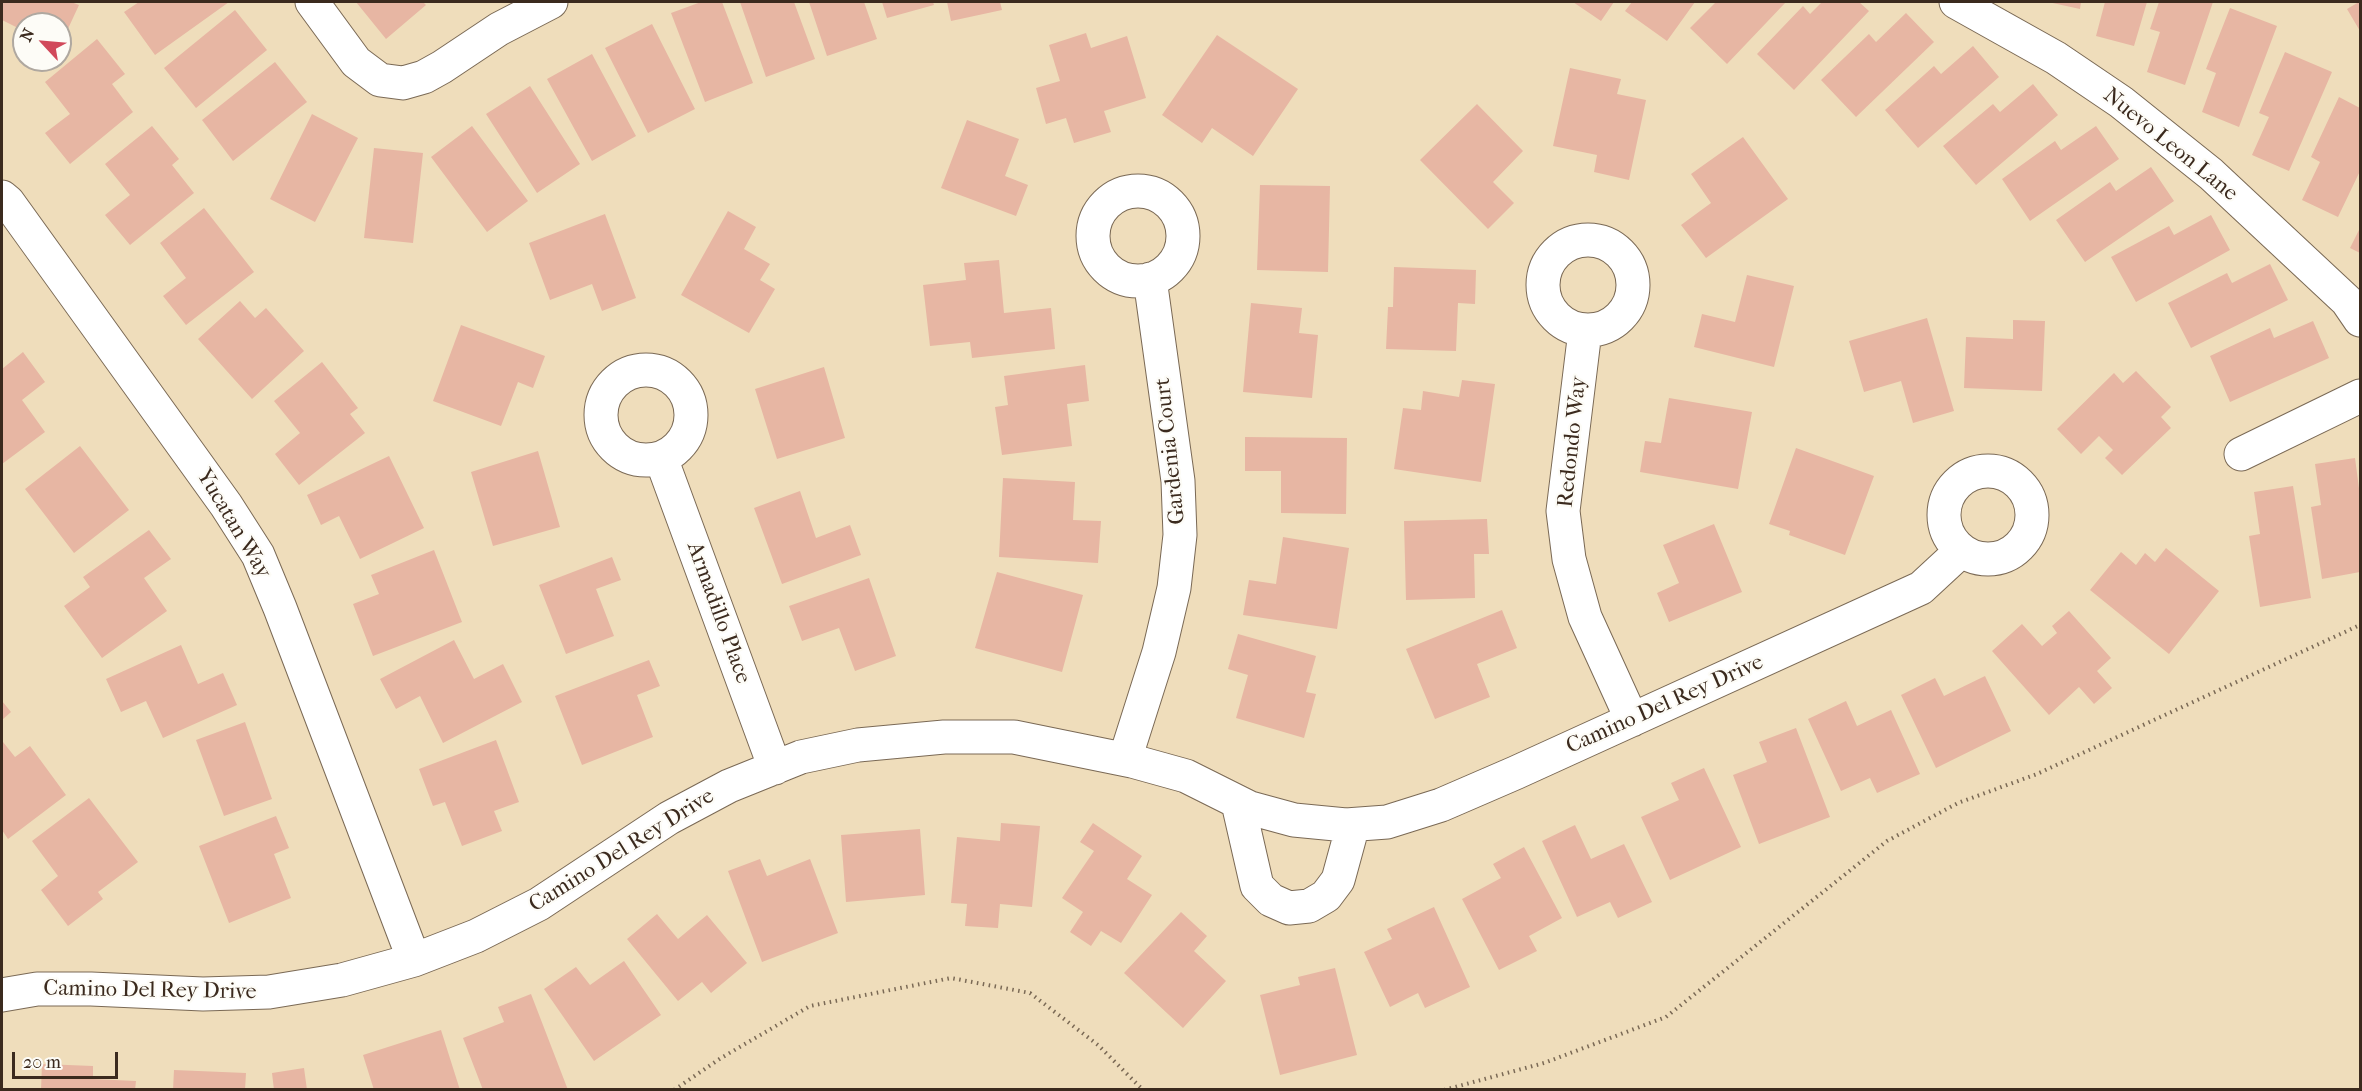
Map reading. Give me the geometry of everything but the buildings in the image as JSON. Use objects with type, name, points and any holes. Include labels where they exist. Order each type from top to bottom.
[{"type":"street","points":[[312,2],[356,63],[380,80],[403,83],[423,77],[442,67],[499,29],[551,2]]},
{"type":"street","name":"Nuevo Leon Lane","points":[[1956,2],[2056,58],[2130,110],[2211,174],[2347,301],[2361,320]]},
{"type":"street","name":"Yucatan Way","points":[[2,197],[8,202],[219,495],[258,555],[414,960]]},
{"type":"street","name":"Gardenia Court","points":[[1125,759],[1159,652],[1174,588],[1180,535],[1178,481],[1150,279]]},
{"type":"street","name":"Redondo Way","points":[[1585,330],[1563,511],[1569,559],[1585,616],[1632,720]]},
{"type":"street","points":[[2241,454],[2361,396]]},
{"type":"street","name":"Armadillo Place","points":[[661,458],[776,768]]},
{"type":"street","name":"Camino Del Rey Drive","points":[[4,990],[48,989],[203,994],[269,992],[342,980],[414,960],[476,936],[538,904],[669,818],[729,786],[801,757],[858,745],[944,737],[1014,737],[1125,759],[1186,777],[1250,808],[1294,820],[1353,825],[1387,822],[1441,805],[1921,588],[1961,551]]},
{"type":"street","points":[[1238,803],[1257,886],[1271,900],[1289,908],[1309,906],[1326,896],[1338,880],[1353,825]]},
{"type":"path","points":[[1444,1089],[1544,1063],[1666,1017],[1887,841],[1958,803],[2037,774],[2361,625]]},
{"type":"path","points":[[674,1089],[721,1058],[810,1006],[951,978],[1030,993],[1098,1045],[1143,1089]]}]
